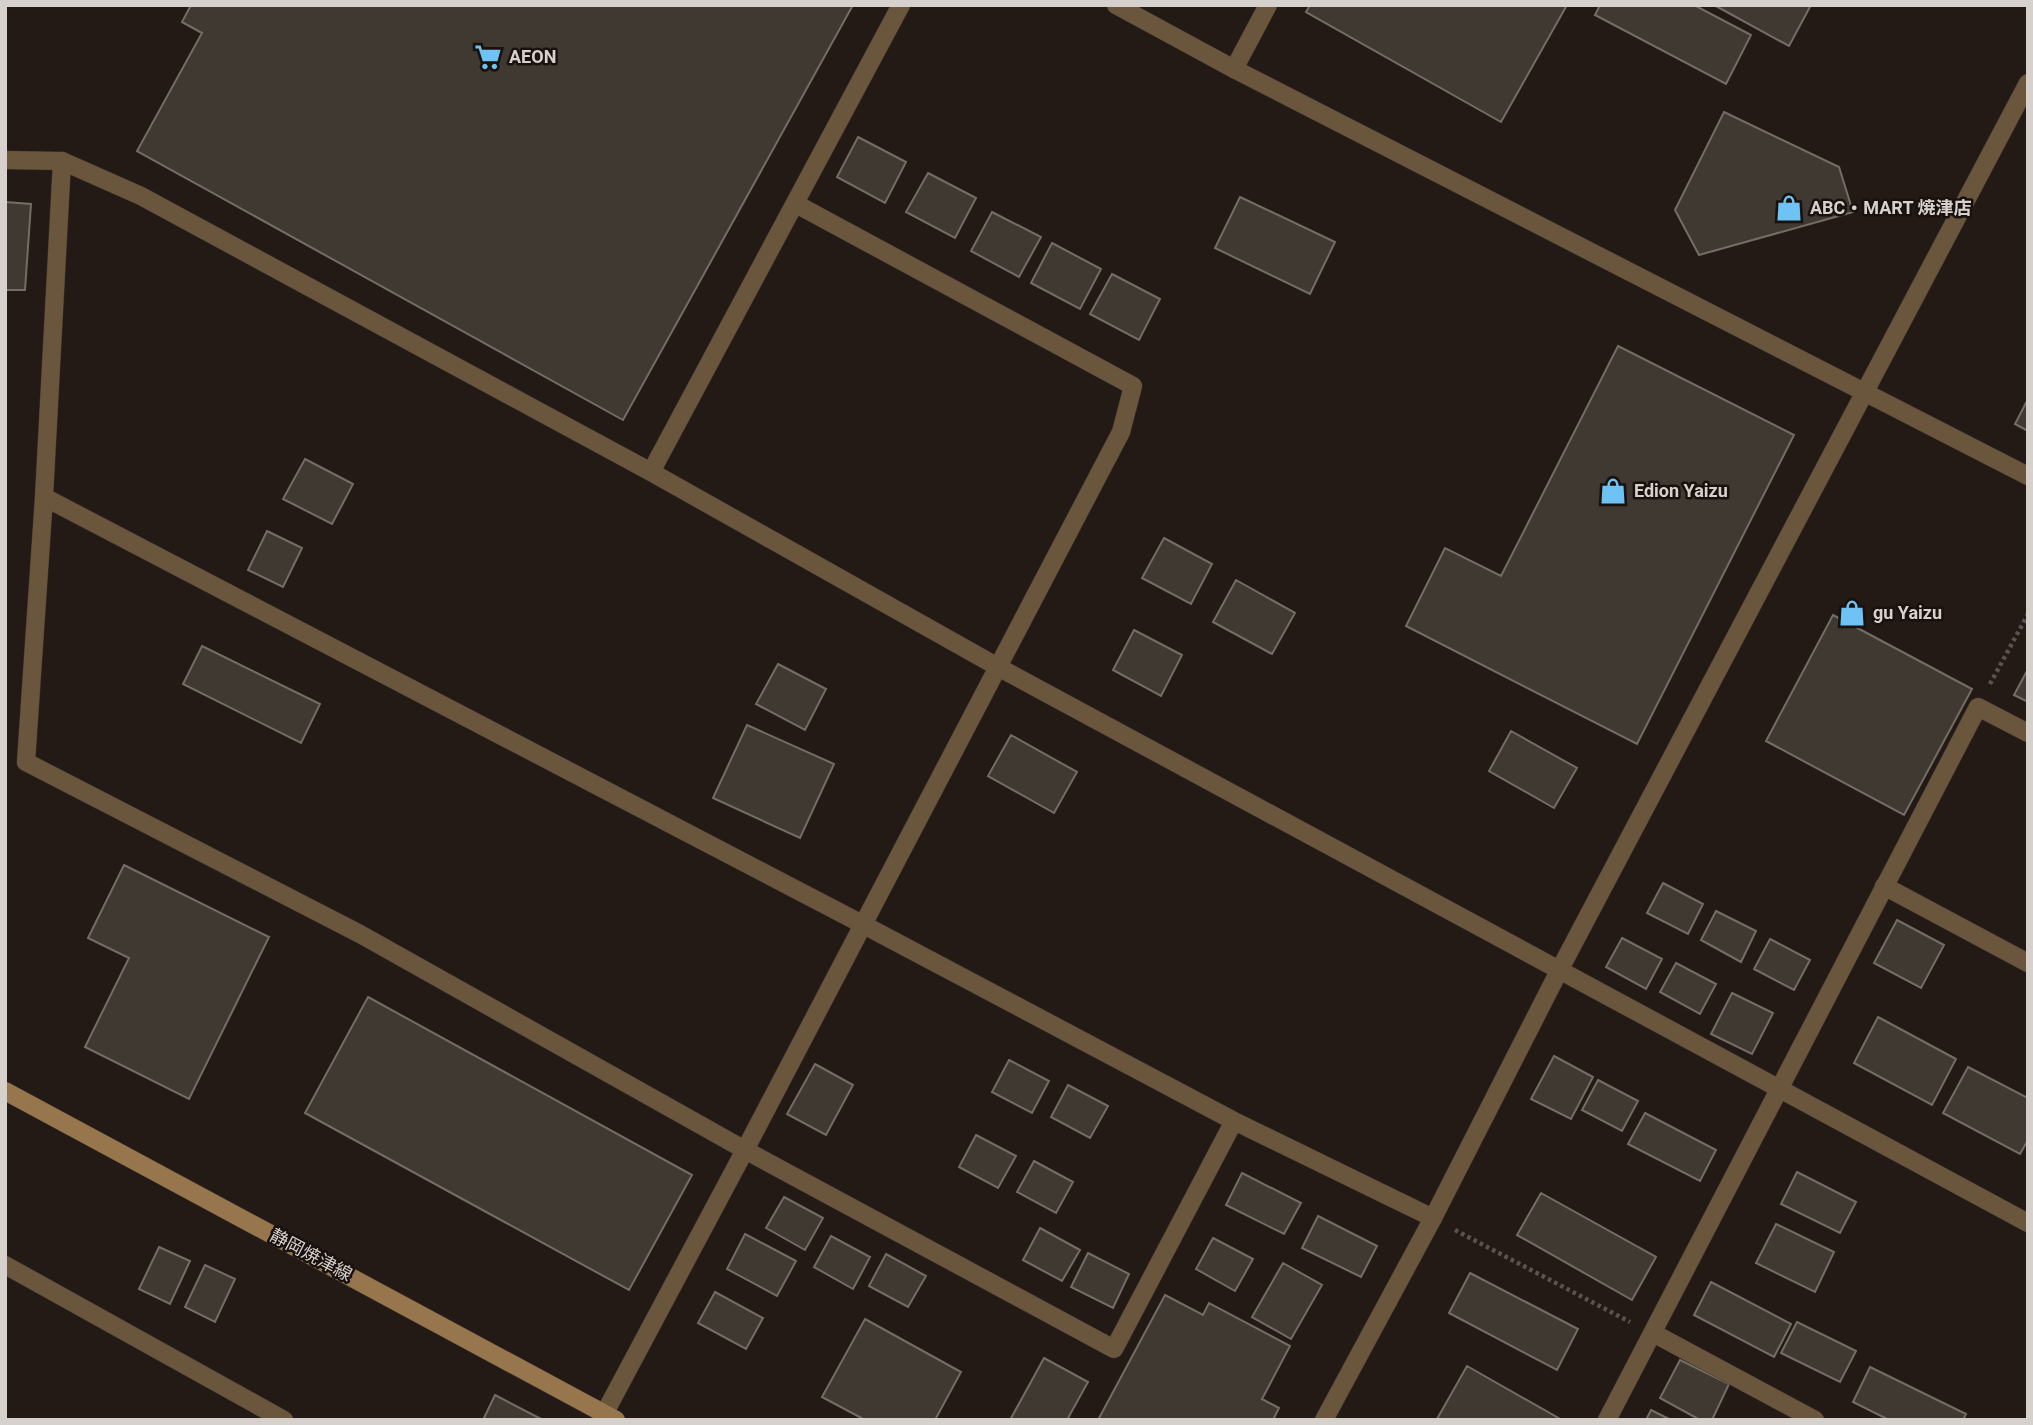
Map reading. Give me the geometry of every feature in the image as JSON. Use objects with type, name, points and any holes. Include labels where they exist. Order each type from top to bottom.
[{"type":"main road","name":"静岡焼津線","points":[[5,1091],[607,1418]]},
{"type":"street","points":[[650,472],[901,5]]},
{"type":"street","points":[[1116,5],[1234,69],[2028,476]]},
{"type":"street","points":[[1234,69],[1268,5]]},
{"type":"street","points":[[1324,1420],[1433,1218],[1560,969],[2028,83]]},
{"type":"street","points":[[5,160],[62,160],[141,195],[650,472],[998,667],[2028,1223]]},
{"type":"street","points":[[62,160],[26,762],[360,934],[746,1150],[1114,1349],[1234,1121]]},
{"type":"street","points":[[607,1418],[862,924],[1121,432],[1133,386],[796,204]]},
{"type":"street","points":[[44,496],[1234,1121],[1433,1218]]},
{"type":"street","points":[[1607,1420],[1978,707],[2028,733]]},
{"type":"street","points":[[1884,887],[2028,963]]},
{"type":"street","points":[[5,1265],[284,1420]]},
{"type":"street","points":[[1653,1334],[1815,1420]]},
{"type":"path","points":[[1978,707],[2028,614]]},
{"type":"path","points":[[1433,1218],[1653,1334]]},
{"type":"building","points":[[191,5],[853,5],[623,420],[137,151],[202,33],[182,22]]},
{"type":"building","points":[[1310,5],[1567,5],[1501,122],[1306,12]]},
{"type":"building","points":[[1600,5],[1694,5],[1751,35],[1726,84],[1595,15]]},
{"type":"building","points":[[1714,5],[1811,5],[1789,46]]},
{"type":"building","points":[[1724,112],[1839,167],[1853,212],[1699,255],[1675,210]]},
{"type":"building","points":[[858,137],[906,162],[885,203],[837,177]]},
{"type":"building","points":[[928,173],[976,198],[955,238],[906,212]]},
{"type":"building","points":[[1240,197],[1335,242],[1310,294],[1215,248]]},
{"type":"building","points":[[5,202],[31,204],[25,290],[5,290]]},
{"type":"building","points":[[992,212],[1041,237],[1019,277],[971,251]]},
{"type":"building","points":[[1052,243],[1101,269],[1080,309],[1031,283]]},
{"type":"building","points":[[1112,274],[1160,299],[1139,340],[1090,314]]},
{"type":"building","points":[[1618,346],[1794,435],[1637,744],[1406,626],[1445,548],[1501,576]]},
{"type":"building","points":[[2028,399],[2028,431],[2015,424]]},
{"type":"building","points":[[305,459],[353,484],[332,524],[283,499]]},
{"type":"building","points":[[267,531],[302,548],[283,587],[248,570]]},
{"type":"building","points":[[1164,538],[1212,564],[1191,604],[1142,578]]},
{"type":"building","points":[[1236,580],[1295,613],[1272,654],[1213,622]]},
{"type":"building","points":[[1833,615],[1972,689],[1904,815],[1766,741]]},
{"type":"building","points":[[1134,630],[1182,655],[1161,696],[1113,670]]},
{"type":"building","points":[[202,646],[320,704],[301,743],[183,684]]},
{"type":"building","points":[[778,664],[826,689],[805,730],[756,704]]},
{"type":"building","points":[[2028,669],[2028,702],[2014,695]]},
{"type":"building","points":[[747,725],[834,764],[800,838],[713,798]]},
{"type":"building","points":[[1511,731],[1577,768],[1554,808],[1489,771]]},
{"type":"building","points":[[1011,735],[1077,772],[1054,813],[988,776]]},
{"type":"building","points":[[124,865],[269,937],[189,1099],[85,1047],[129,958],[88,938]]},
{"type":"building","points":[[1663,883],[1703,904],[1688,934],[1647,913]]},
{"type":"building","points":[[1716,911],[1756,931],[1741,962],[1701,940]]},
{"type":"building","points":[[1897,920],[1944,945],[1921,988],[1874,963]]},
{"type":"building","points":[[1622,938],[1662,959],[1646,989],[1606,967]]},
{"type":"building","points":[[1770,939],[1810,960],[1794,990],[1754,969]]},
{"type":"building","points":[[1676,963],[1716,984],[1700,1014],[1660,992]]},
{"type":"building","points":[[1732,993],[1773,1013],[1752,1054],[1711,1034]]},
{"type":"building","points":[[368,997],[692,1175],[629,1290],[305,1113]]},
{"type":"building","points":[[1878,1017],[1956,1059],[1932,1105],[1854,1063]]},
{"type":"building","points":[[1554,1056],[1593,1077],[1571,1119],[1531,1099]]},
{"type":"building","points":[[1009,1060],[1049,1081],[1032,1113],[992,1092]]},
{"type":"building","points":[[815,1064],[853,1085],[826,1135],[787,1114]]},
{"type":"building","points":[[1968,1067],[2028,1098],[2028,1140],[2020,1154],[1943,1113]]},
{"type":"building","points":[[1598,1080],[1638,1101],[1622,1131],[1582,1110]]},
{"type":"building","points":[[1068,1085],[1108,1106],[1090,1138],[1051,1117]]},
{"type":"building","points":[[1645,1113],[1716,1150],[1700,1181],[1628,1144]]},
{"type":"building","points":[[976,1135],[1016,1156],[998,1188],[959,1167]]},
{"type":"building","points":[[1034,1161],[1073,1182],[1056,1213],[1017,1192]]},
{"type":"building","points":[[1797,1172],[1856,1202],[1840,1233],[1781,1204]]},
{"type":"building","points":[[1242,1173],[1301,1203],[1284,1234],[1226,1205]]},
{"type":"building","points":[[1541,1193],[1656,1257],[1632,1300],[1517,1235]]},
{"type":"building","points":[[784,1197],[823,1218],[805,1250],[766,1228]]},
{"type":"building","points":[[1318,1216],[1377,1246],[1361,1277],[1302,1248]]},
{"type":"building","points":[[1776,1224],[1834,1252],[1815,1292],[1756,1263]]},
{"type":"building","points":[[1040,1228],[1080,1250],[1062,1281],[1023,1260]]},
{"type":"building","points":[[745,1234],[796,1261],[777,1296],[727,1269]]},
{"type":"building","points":[[831,1236],[870,1257],[853,1289],[814,1267]]},
{"type":"building","points":[[1213,1238],[1253,1259],[1235,1291],[1196,1269]]},
{"type":"building","points":[[159,1247],[190,1261],[170,1304],[139,1289]]},
{"type":"building","points":[[1088,1253],[1129,1274],[1113,1308],[1071,1287]]},
{"type":"building","points":[[886,1254],[926,1276],[908,1307],[869,1286]]},
{"type":"building","points":[[1283,1263],[1322,1285],[1291,1339],[1252,1317]]},
{"type":"building","points":[[205,1265],[235,1279],[215,1322],[185,1307]]},
{"type":"building","points":[[1470,1273],[1578,1329],[1557,1370],[1449,1313]]},
{"type":"building","points":[[1711,1282],[1791,1324],[1774,1357],[1694,1315]]},
{"type":"building","points":[[715,1292],[763,1318],[746,1349],[698,1323]]},
{"type":"building","points":[[1165,1295],[1203,1315],[1209,1303],[1290,1346],[1262,1399],[1279,1408],[1273,1420],[1098,1420]]},
{"type":"building","points":[[865,1319],[961,1372],[935,1420],[865,1420],[822,1397]]},
{"type":"building","points":[[1797,1322],[1856,1351],[1840,1382],[1781,1353]]},
{"type":"building","points":[[1044,1358],[1088,1382],[1067,1420],[1010,1420]]},
{"type":"building","points":[[1680,1360],[1729,1384],[1712,1420],[1700,1420],[1660,1398]]},
{"type":"building","points":[[1467,1366],[1562,1420],[1437,1419]]},
{"type":"building","points":[[1870,1367],[1966,1414],[1963,1420],[1889,1420],[1853,1402]]},
{"type":"building","points":[[495,1395],[543,1420],[483,1420]]},
{"type":"building","points":[[1651,1410],[1671,1420],[1646,1420]]},
{"type":"place","name":"AEON","points":[[488,57]]},
{"type":"place","name":"ABC・MART 焼津店","points":[[1789,208]]},
{"type":"place","name":"Edion Yaizu","points":[[1613,491]]},
{"type":"place","name":"gu Yaizu","points":[[1852,613]]}]
